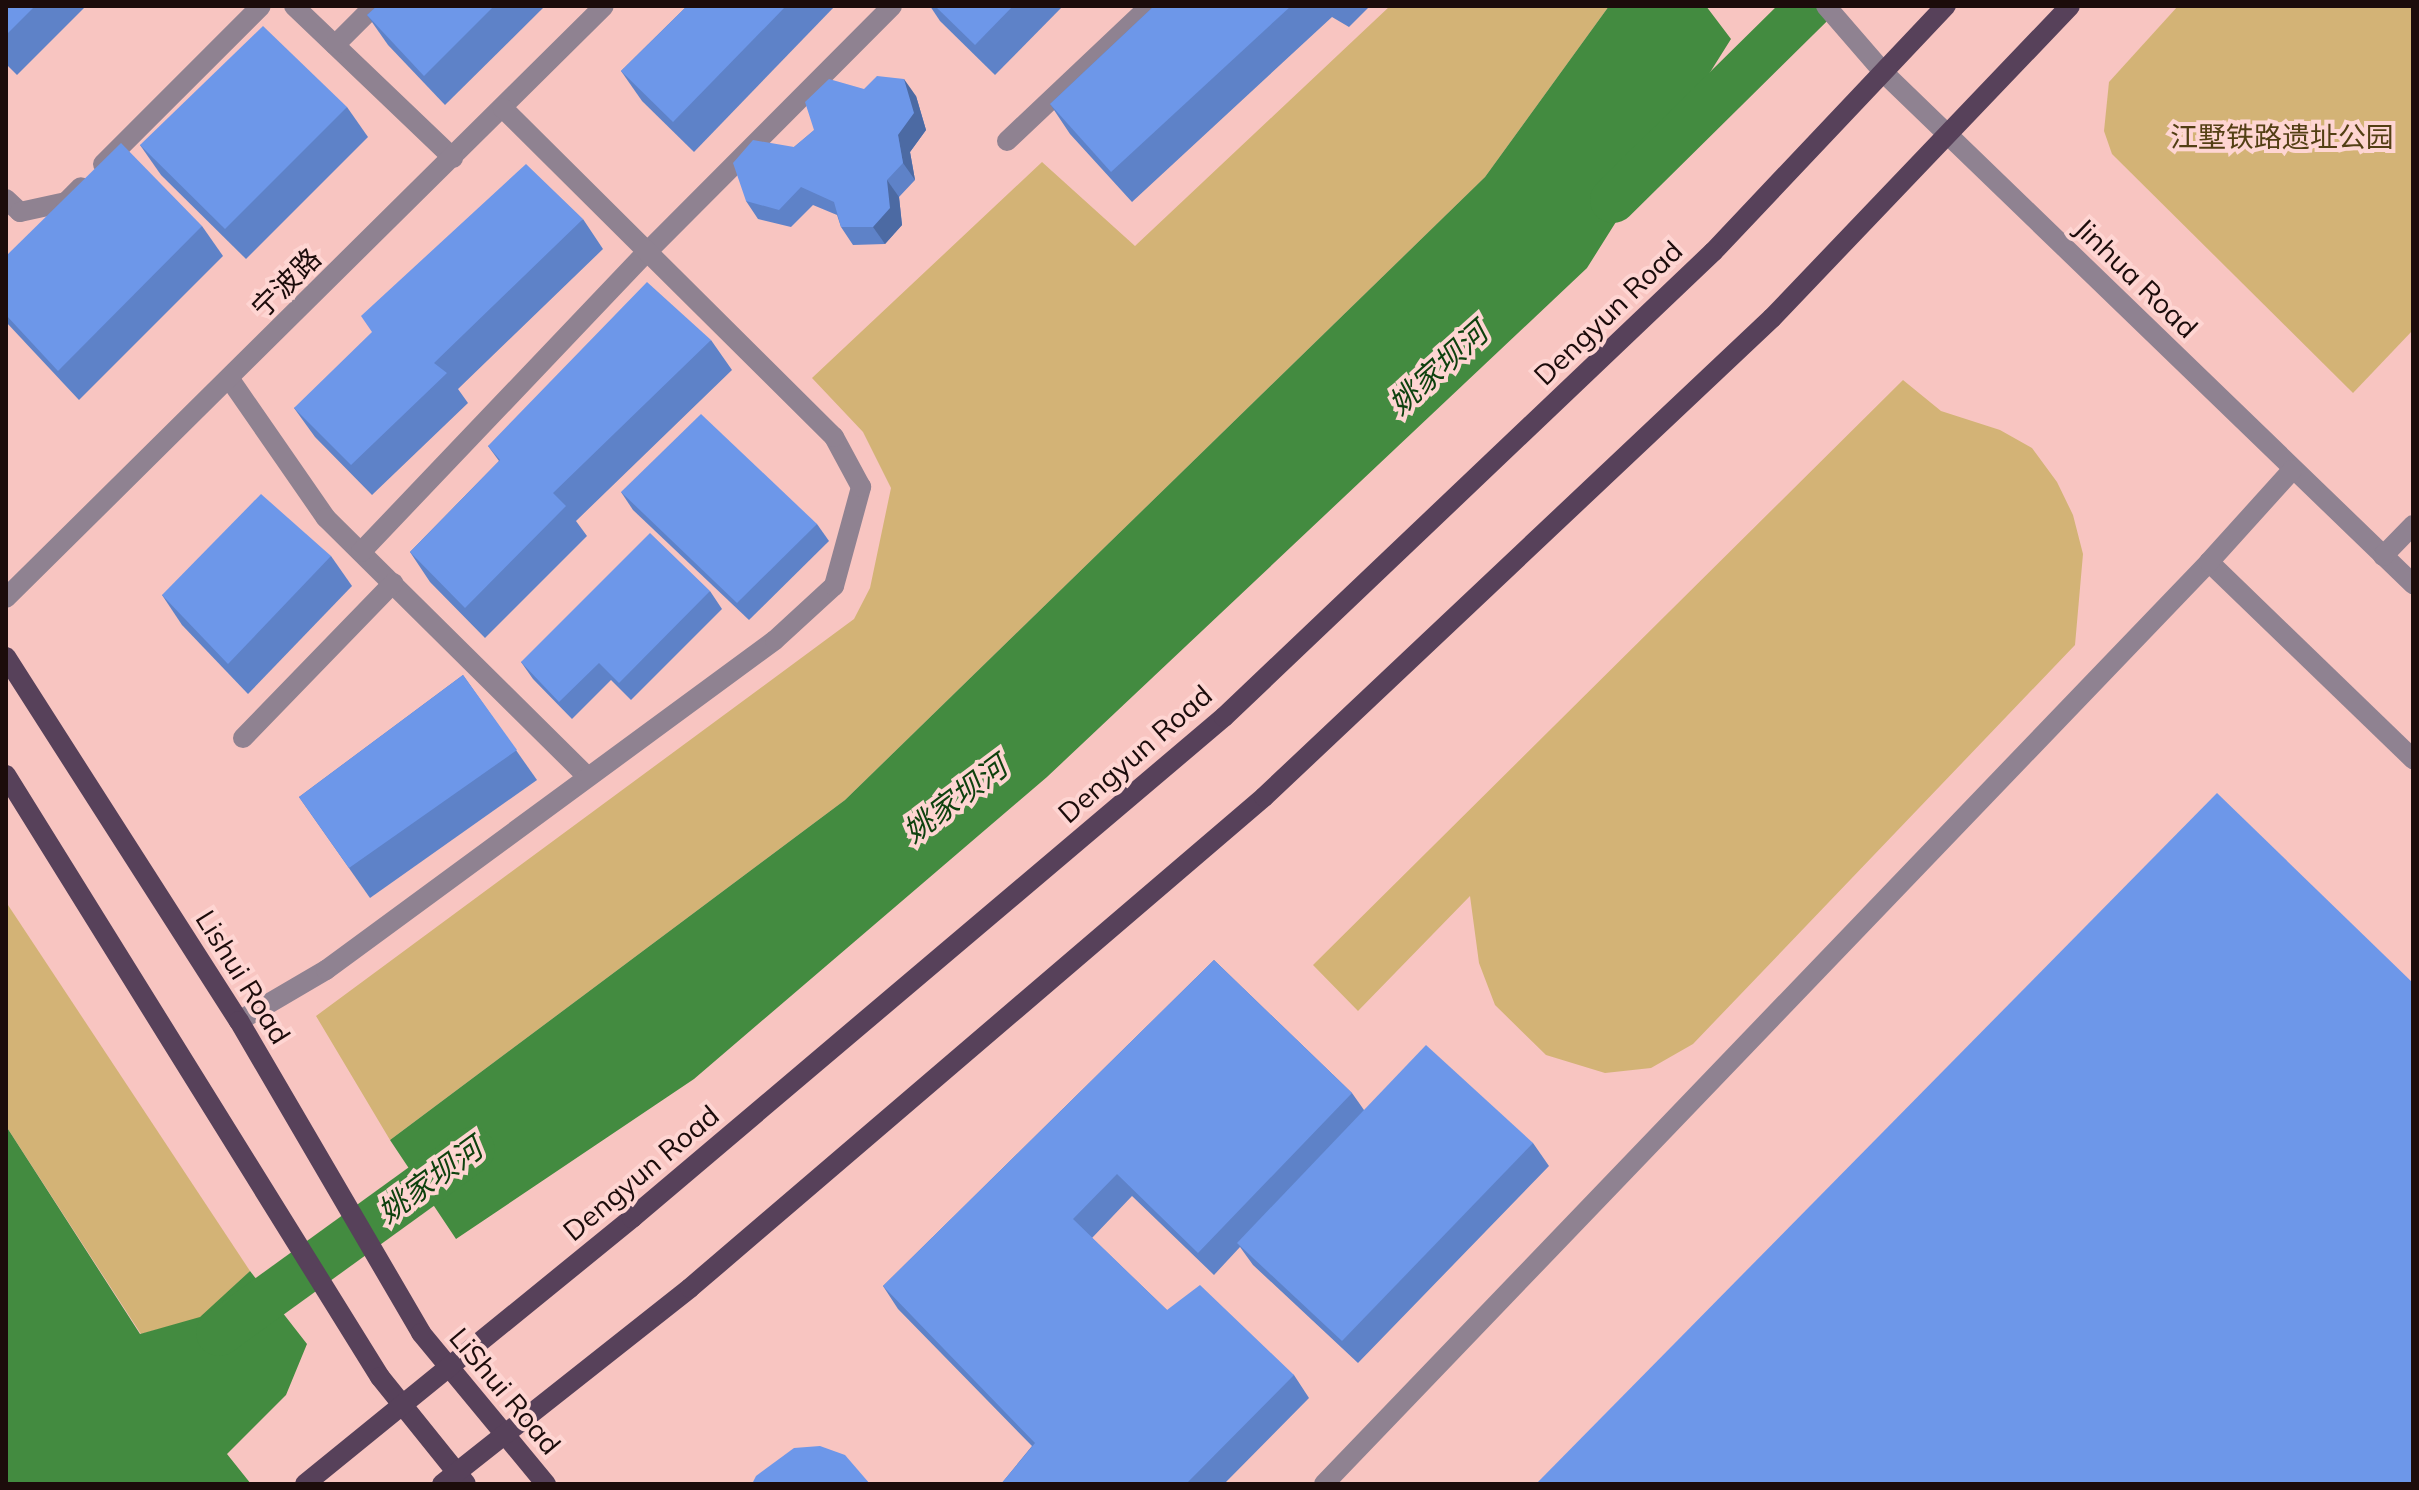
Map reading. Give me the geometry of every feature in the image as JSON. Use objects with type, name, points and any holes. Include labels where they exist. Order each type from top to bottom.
[{"type":"main road","name":"Dengyun Road","points":[[305,1484],[632,1218],[1224,717],[1713,252],[1946,6]]},
{"type":"main road","points":[[442,1484],[690,1288],[1264,797],[1772,318],[2070,6]]},
{"type":"main road","name":"Lishui Road","points":[[6,657],[239,1021],[421,1333]]},
{"type":"main road","points":[[6,775],[380,1377],[466,1484]]},
{"type":"main road","name":"LiShui Road","points":[[421,1333],[546,1484]]},
{"type":"street","points":[[6,199],[20,212],[66,202],[261,6]]},
{"type":"street","points":[[294,6],[453,158]]},
{"type":"street","points":[[335,45],[374,6]]},
{"type":"street","name":"宁波路","points":[[6,598],[604,6]]},
{"type":"street","points":[[361,552],[647,252],[892,6]]},
{"type":"street","points":[[1007,141],[1150,6]]},
{"type":"street","name":"Jinhua Road","points":[[1832,14],[1884,73],[2413,584]]},
{"type":"street","points":[[239,1021],[326,970],[775,640],[834,586],[861,487],[834,437],[503,108]]},
{"type":"street","points":[[229,378],[326,518],[588,777]]},
{"type":"street","points":[[1324,1484],[2209,562],[2292,470]]},
{"type":"street","points":[[2383,556],[2413,525]]},
{"type":"street","points":[[2209,562],[2413,759]]},
{"type":"street","points":[[243,738],[393,583]]},
{"type":"green space","points":[[1390,6],[1609,6],[1485,177],[845,800],[390,1140],[316,1016],[854,619],[870,588],[891,488],[863,432],[812,378],[1042,162],[1135,246]]},
{"type":"green space","name":"江墅铁路遗址公园","points":[[2178,6],[2413,6],[2413,330],[2353,393],[2112,154],[2104,131],[2109,82]]},
{"type":"green space","points":[[1903,380],[1941,411],[2000,430],[2032,448],[2057,482],[2073,515],[2083,554],[2075,645],[1693,1044],[1651,1068],[1605,1073],[1546,1055],[1495,1005],[1479,963],[1470,896],[1358,1011],[1313,965]]},
{"type":"green space","points":[[6,902],[250,1271],[200,1318],[141,1334],[6,1126]]},
{"type":"water","points":[[1609,6],[1706,6],[1731,39],[1587,268],[1047,777],[694,1079],[456,1239],[390,1140],[845,800],[1485,177]]},
{"type":"water","points":[[6,1126],[140,1334],[200,1317],[250,1271],[307,1344],[286,1395],[227,1454],[251,1484],[6,1484]]},
{"type":"building","points":[[6,6],[35,6],[6,35]]},
{"type":"building","points":[[377,6],[494,6],[424,76],[367,15]]},
{"type":"building","points":[[687,6],[786,6],[673,122],[621,71]]},
{"type":"building","points":[[935,6],[1013,6],[975,45]]},
{"type":"building","points":[[1154,6],[1291,6],[1111,172],[1050,104]]},
{"type":"building","points":[[263,26],[347,107],[225,229],[140,145]]},
{"type":"building","points":[[877,76],[904,79],[914,113],[898,135],[903,163],[887,180],[890,208],[873,227],[841,227],[834,202],[801,187],[779,210],[746,201],[733,163],[753,140],[794,147],[814,130],[805,102],[829,79],[864,89]]},
{"type":"building","points":[[121,143],[202,226],[58,371],[6,315],[6,256]]},
{"type":"building","points":[[526,164],[583,219],[434,363],[447,373],[351,465],[294,408],[372,332],[361,316]]},
{"type":"building","points":[[647,282],[711,340],[553,493],[566,506],[465,608],[410,552],[500,460],[488,446]]},
{"type":"building","points":[[701,414],[817,524],[737,603],[621,492]]},
{"type":"building","points":[[261,494],[331,556],[228,664],[162,595]]},
{"type":"building","points":[[650,533],[710,591],[619,683],[599,663],[559,702],[521,662]]},
{"type":"building","points":[[463,675],[517,750],[349,868],[299,797]]},
{"type":"building","points":[[2217,793],[2413,983],[2413,1484],[1536,1484]]},
{"type":"building","points":[[1214,960],[1352,1093],[1198,1253],[1117,1174],[1073,1219],[1167,1310],[1200,1285],[1294,1375],[1186,1484],[1001,1484],[1035,1443],[883,1286]]},
{"type":"building","points":[[1426,1045],[1533,1143],[1342,1341],[1237,1243]]},
{"type":"building","points":[[820,1446],[845,1455],[870,1484],[752,1484],[756,1476],[794,1448]]},
{"type":"waterway","name":"姚家坝河","points":[[1613,200],[1810,6]]},
{"type":"waterway","name":"姚家坝河","points":[[219,1333],[472,1150]]}]
